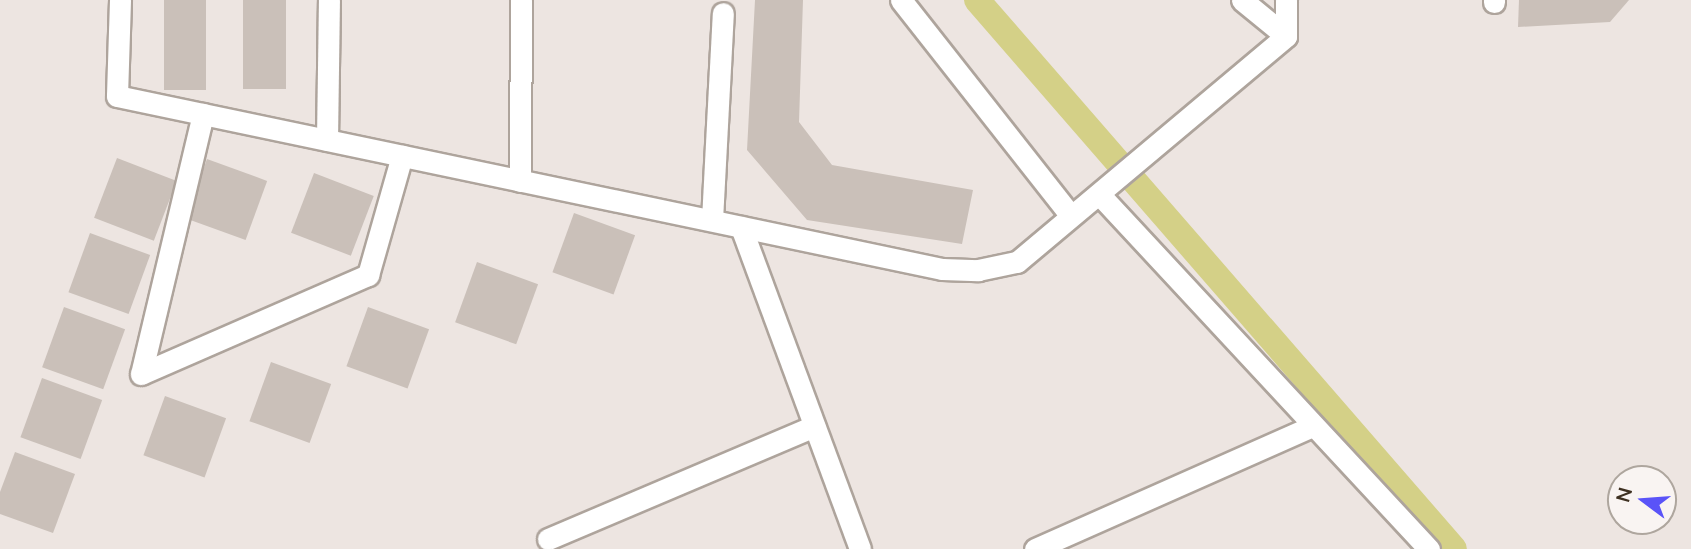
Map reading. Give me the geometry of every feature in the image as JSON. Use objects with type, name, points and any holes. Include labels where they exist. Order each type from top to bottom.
[{"type":"street","points":[[120,0],[117,96],[942,269],[978,270],[1017,262],[1286,36]]},
{"type":"street","points":[[327,140],[329,0]]},
{"type":"street","points":[[520,180],[521,0]]},
{"type":"street","points":[[901,0],[1070,215]]},
{"type":"street","points":[[1242,0],[1286,36]]},
{"type":"street","points":[[1286,0],[1286,36]]},
{"type":"street","points":[[712,220],[723,13]]},
{"type":"street","points":[[203,114],[141,374],[368,275],[402,156]]},
{"type":"street","points":[[1099,194],[1429,549]]},
{"type":"street","points":[[741,227],[860,549]]},
{"type":"street","points":[[548,539],[814,426]]},
{"type":"street","points":[[1035,549],[1312,426]]},
{"type":"building","points":[[164,0],[206,0],[206,90],[164,90]]},
{"type":"building","points":[[243,0],[286,0],[286,89],[243,89]]},
{"type":"building","points":[[755,0],[803,0],[799,122],[832,165],[973,190],[962,244],[807,220],[747,150]]},
{"type":"building","points":[[1519,0],[1629,0],[1610,22],[1518,27]]},
{"type":"building","points":[[117,158],[177,181],[154,241],[94,218]]},
{"type":"building","points":[[207,159],[267,181],[246,240],[185,218]]},
{"type":"building","points":[[314,173],[374,196],[351,256],[291,233]]},
{"type":"building","points":[[574,213],[635,235],[614,294],[552,272]]},
{"type":"building","points":[[90,233],[150,255],[129,314],[68,292]]},
{"type":"building","points":[[477,262],[538,284],[516,344],[455,322]]},
{"type":"building","points":[[64,307],[125,329],[103,389],[42,367]]},
{"type":"building","points":[[368,307],[429,329],[408,388],[346,366]]},
{"type":"building","points":[[271,362],[331,384],[310,443],[249,421]]},
{"type":"building","points":[[42,378],[102,400],[81,459],[20,437]]},
{"type":"building","points":[[165,396],[226,418],[205,477],[143,455]]},
{"type":"building","points":[[15,452],[75,474],[53,533],[0,514],[0,492]]},
{"type":"waterway","points":[[977,0],[1454,549]]}]
